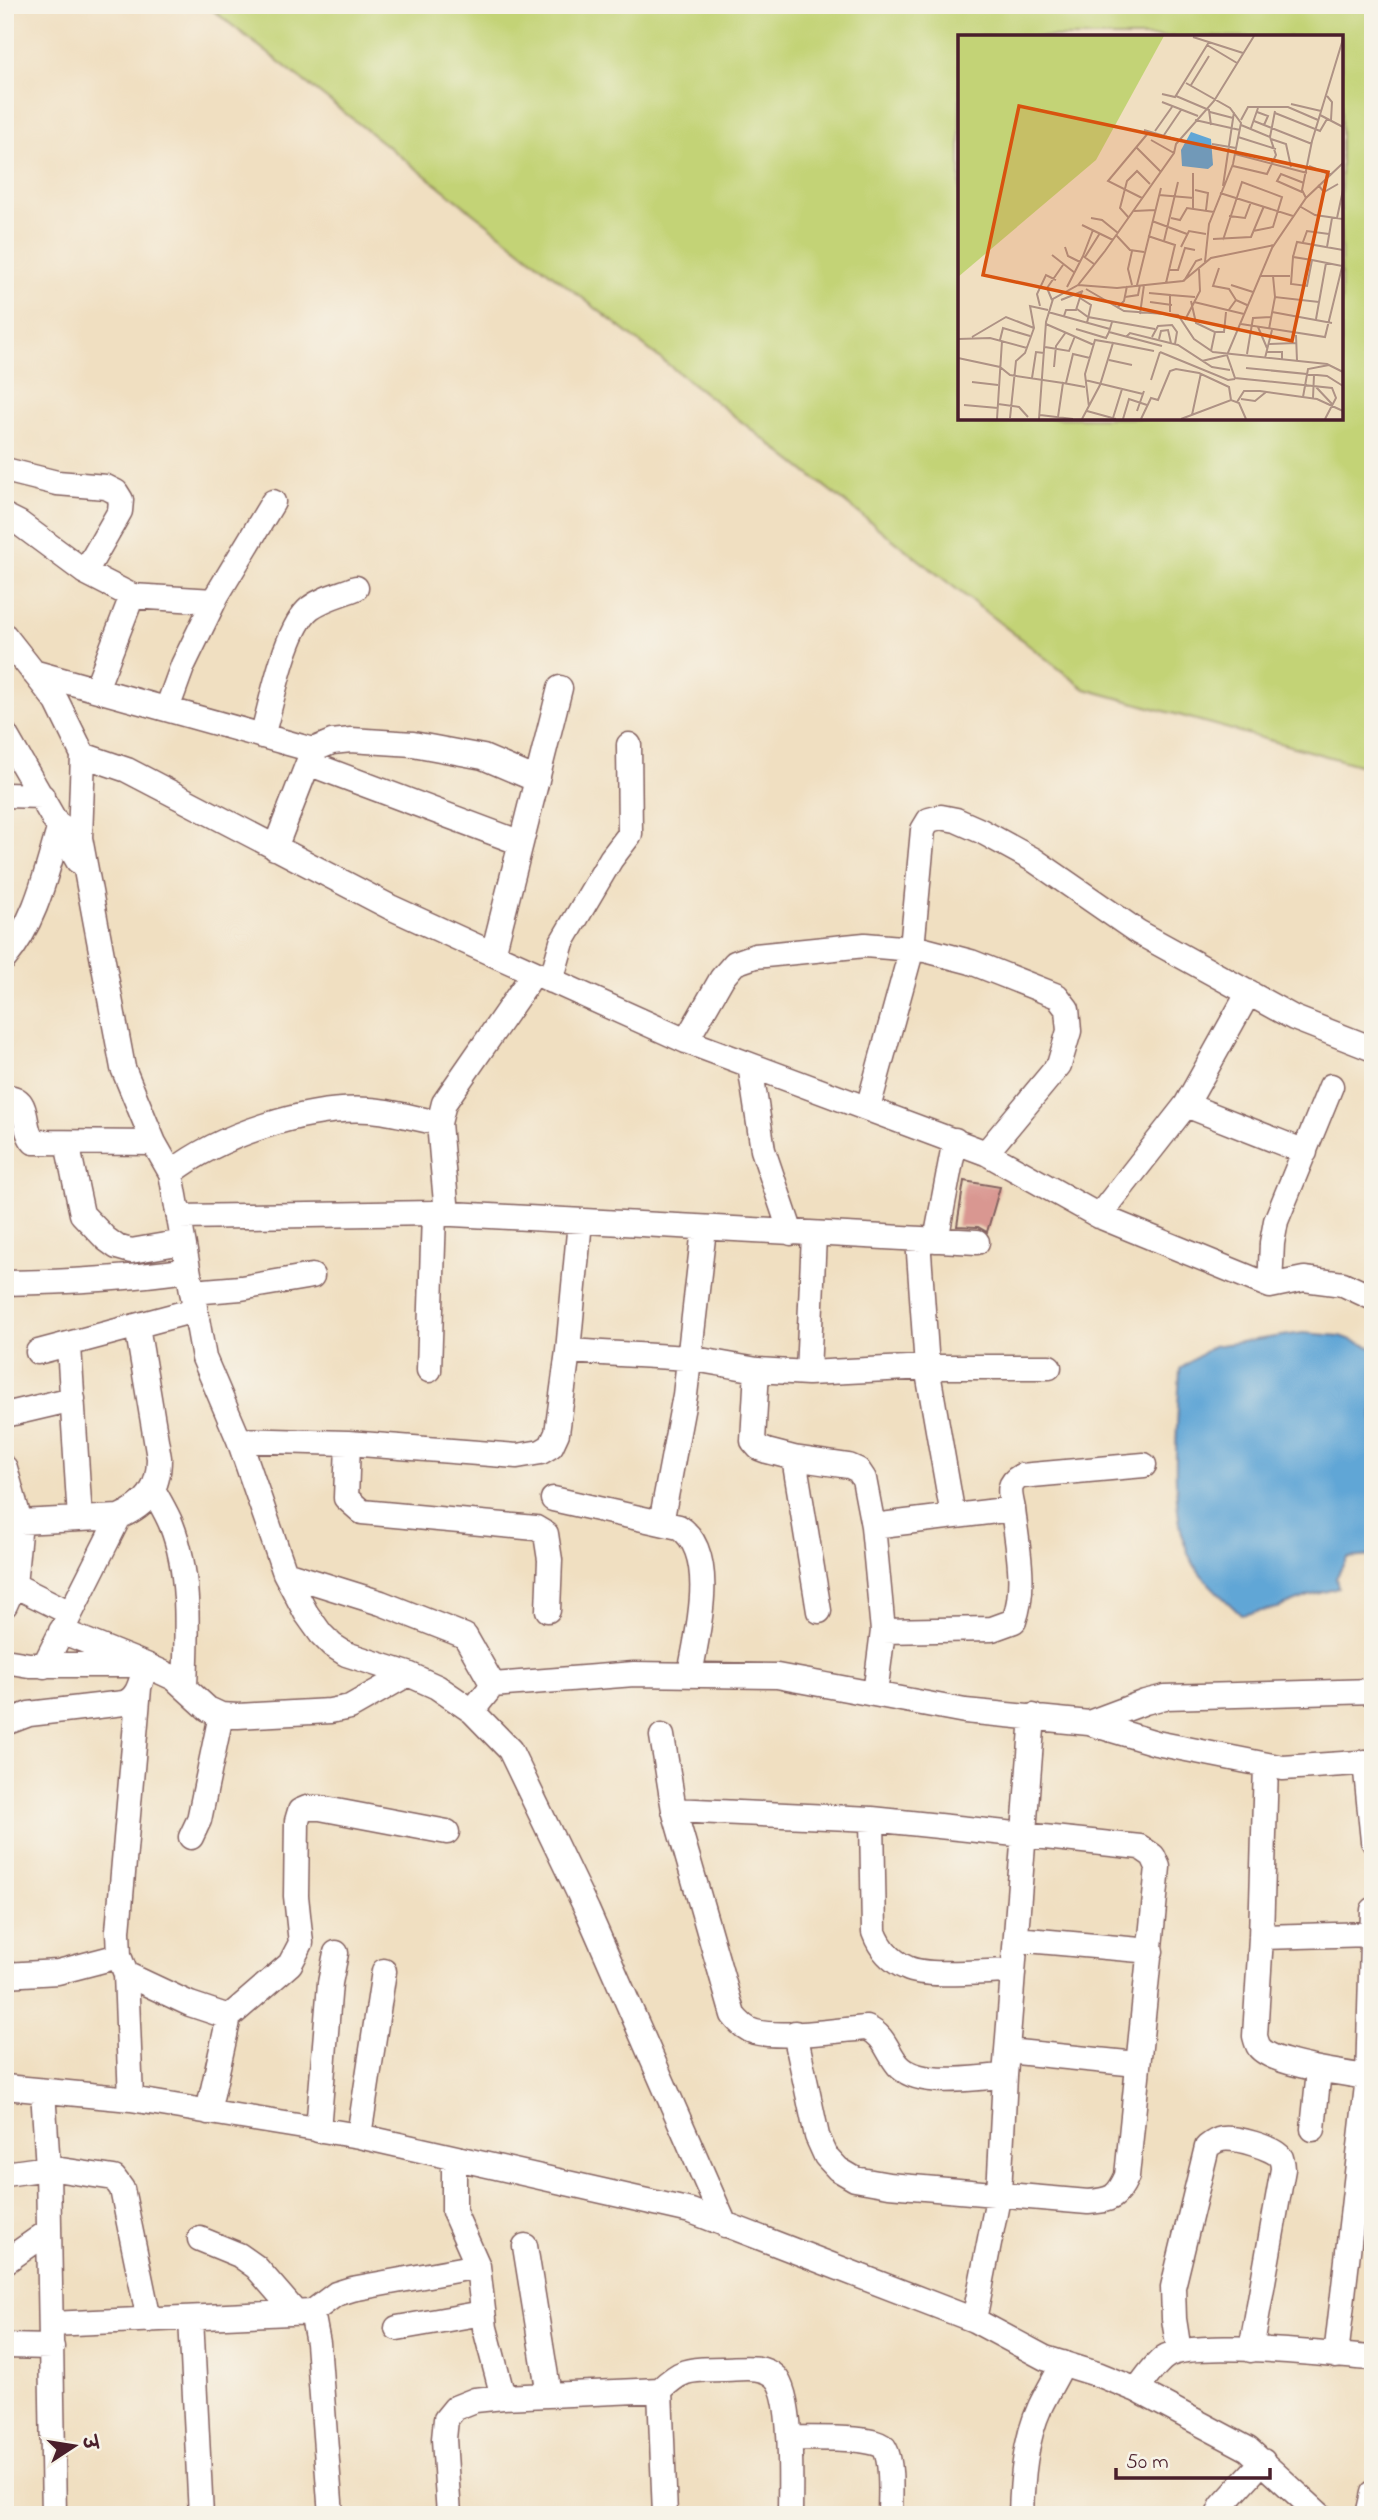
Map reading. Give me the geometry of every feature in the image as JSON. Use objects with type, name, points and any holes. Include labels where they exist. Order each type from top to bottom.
[{"type":"street","points":[[5,470],[57,483],[106,487],[116,492],[121,500],[120,511],[85,572]]},
{"type":"street","points":[[167,709],[183,666],[214,601],[273,502]]},
{"type":"street","points":[[5,516],[19,523],[85,572],[132,596],[214,601]]},
{"type":"street","points":[[262,736],[286,646],[294,629],[312,606],[356,588]]},
{"type":"street","points":[[96,690],[132,596]]},
{"type":"street","points":[[5,636],[57,702],[83,755],[80,838],[123,1068],[154,1143],[171,1173],[204,1359],[239,1440],[285,1573],[306,1613],[332,1645],[346,1654],[408,1674],[437,1687],[471,1711],[510,1750],[587,1910],[725,2225]]},
{"type":"street","points":[[33,671],[262,736],[521,844]]},
{"type":"street","points":[[493,954],[560,688]]},
{"type":"street","points":[[5,734],[60,826],[88,881]]},
{"type":"street","points":[[275,848],[311,756],[332,741],[413,744],[483,757],[537,780]]},
{"type":"street","points":[[429,1370],[440,1214],[439,1123],[444,1103],[453,1088],[542,977],[611,859],[629,834],[629,745]]},
{"type":"street","points":[[83,755],[127,770],[390,907],[542,977],[686,1041],[986,1153],[1099,1216],[1270,1286],[1304,1279],[1343,1284],[1373,1298]]},
{"type":"street","points":[[5,795],[42,796]]},
{"type":"street","points":[[868,1108],[912,948],[923,830],[929,820],[941,817],[956,820],[981,831],[1034,860],[1138,932],[1294,1018],[1373,1049]]},
{"type":"street","points":[[5,958],[18,941],[35,908],[60,826]]},
{"type":"street","points":[[686,1041],[722,978],[735,963],[755,956],[865,945],[912,948],[971,962],[1057,996],[1067,1009],[1069,1031],[1059,1065],[986,1153]]},
{"type":"street","points":[[1099,1216],[1185,1105],[1249,992]]},
{"type":"street","points":[[750,1065],[763,1150],[802,1234],[808,1373]]},
{"type":"street","points":[[1270,1286],[1276,1221],[1331,1086]]},
{"type":"street","points":[[5,1097],[20,1100],[24,1106],[28,1136],[33,1142],[154,1143]]},
{"type":"street","points":[[1185,1105],[1305,1152]]},
{"type":"street","points":[[171,1173],[209,1148],[289,1119],[351,1110],[372,1110],[439,1123]]},
{"type":"street","points":[[953,1516],[927,1367],[927,1239],[955,1140]]},
{"type":"street","points":[[67,1143],[82,1214],[106,1239],[117,1247],[131,1251],[183,1242]]},
{"type":"street","points":[[179,1217],[440,1214],[977,1242]]},
{"type":"street","points":[[239,1440],[348,1443],[517,1456],[541,1452],[551,1446],[557,1433],[568,1351],[580,1221]]},
{"type":"street","points":[[661,1523],[685,1395],[705,1229]]},
{"type":"street","points":[[5,1283],[149,1276],[192,1291],[241,1288],[312,1276]]},
{"type":"street","points":[[38,1352],[137,1326],[192,1291]]},
{"type":"street","points":[[20,1522],[119,1517],[132,1511],[153,1489],[159,1477],[159,1458],[137,1326]]},
{"type":"street","points":[[69,1346],[80,1519]]},
{"type":"street","points":[[568,1351],[689,1358],[757,1370],[808,1373],[927,1367],[1049,1367]]},
{"type":"street","points":[[757,1370],[753,1441],[767,1451],[849,1466],[858,1470],[864,1479],[873,1526],[883,1631],[875,1694]]},
{"type":"street","points":[[5,1415],[73,1399]]},
{"type":"street","points":[[348,1443],[346,1498],[362,1512],[536,1528],[545,1534],[550,1560],[548,1610]]},
{"type":"street","points":[[794,1458],[819,1611]]},
{"type":"street","points":[[883,1631],[992,1629],[1014,1621],[1021,1595],[1021,1576],[1009,1487],[1013,1480],[1021,1476],[1144,1465]]},
{"type":"street","points":[[5,1468],[20,1522],[10,1581],[142,1677]]},
{"type":"street","points":[[153,1489],[171,1525],[182,1571],[187,1615],[185,1686]]},
{"type":"street","points":[[553,1499],[679,1527],[690,1534],[699,1553],[702,1599],[690,1674]]},
{"type":"street","points":[[873,1526],[1013,1509]]},
{"type":"street","points":[[44,1666],[119,1517]]},
{"type":"street","points":[[285,1573],[381,1603],[465,1636],[493,1685]]},
{"type":"street","points":[[5,1661],[142,1677],[162,1671],[185,1686],[199,1702],[221,1715],[253,1716],[330,1711],[350,1707],[408,1674]]},
{"type":"street","points":[[471,1711],[493,1685],[634,1674],[777,1676],[965,1710],[1089,1723],[1156,1743],[1283,1768],[1369,1762],[1373,1841]]},
{"type":"street","points":[[5,1723],[40,1712],[131,1701],[142,1677]]},
{"type":"street","points":[[131,2099],[120,1893],[142,1677]]},
{"type":"street","points":[[1089,1723],[1144,1702],[1165,1698],[1373,1691]]},
{"type":"street","points":[[191,1838],[199,1820],[221,1715]]},
{"type":"street","points":[[974,2320],[999,2193],[1004,2076],[1033,1716]]},
{"type":"street","points":[[662,1736],[674,1810],[733,2015],[741,2025],[752,2031],[771,2034],[867,2028],[878,2033],[899,2066],[922,2079],[1004,2076]]},
{"type":"street","points":[[1266,1765],[1255,2036],[1259,2047],[1270,2054],[1319,2070],[1370,2078]]},
{"type":"street","points":[[208,2112],[229,2017],[290,1964],[301,1943],[296,1896],[297,1821],[300,1811],[320,1808],[447,1832]]},
{"type":"street","points":[[674,1810],[872,1819],[1140,1847],[1153,1856],[1158,1867],[1127,2176],[1119,2193],[1103,2201],[1088,2202],[888,2185],[855,2179],[838,2169],[826,2156],[817,2136],[795,2033]]},
{"type":"street","points":[[872,1819],[874,1932],[880,1947],[906,1968],[923,1972],[1013,1971]]},
{"type":"street","points":[[1336,2356],[1370,2078],[1373,1910]]},
{"type":"street","points":[[1261,1937],[1372,1934]]},
{"type":"street","points":[[1016,1939],[1151,1951]]},
{"type":"street","points":[[318,2130],[330,1983],[336,1953]]},
{"type":"street","points":[[5,1975],[122,1965],[190,2004],[229,2017]]},
{"type":"street","points":[[359,2136],[384,1971]]},
{"type":"street","points":[[1007,2051],[1137,2064]]},
{"type":"street","points":[[1314,2129],[1319,2070]]},
{"type":"street","points":[[5,2087],[131,2099],[359,2136],[691,2211],[974,2320],[1045,2358],[1137,2390],[1248,2449],[1320,2515]]},
{"type":"street","points":[[43,2091],[48,2168],[54,2515]]},
{"type":"street","points":[[1179,2351],[1173,2287],[1207,2147],[1225,2138],[1260,2146],[1275,2152],[1282,2159],[1283,2169],[1251,2350]]},
{"type":"street","points":[[454,2158],[454,2213],[478,2266],[483,2313],[503,2397]]},
{"type":"street","points":[[5,2174],[48,2168],[114,2178],[122,2189],[149,2320]]},
{"type":"street","points":[[1352,2230],[1373,2217]]},
{"type":"street","points":[[5,2262],[49,2231]]},
{"type":"street","points":[[200,2239],[239,2255],[256,2267],[304,2312],[318,2343],[331,2515]]},
{"type":"street","points":[[525,2246],[549,2395]]},
{"type":"street","points":[[5,2346],[51,2335],[149,2320],[304,2312],[336,2294],[352,2289],[478,2266]]},
{"type":"street","points":[[397,2328],[483,2313]]},
{"type":"street","points":[[191,2318],[201,2515]]},
{"type":"street","points":[[1137,2390],[1165,2357],[1179,2351],[1209,2348],[1373,2358]]},
{"type":"street","points":[[1021,2515],[1025,2461],[1032,2430],[1039,2408],[1063,2363]]},
{"type":"street","points":[[449,2515],[444,2439],[446,2419],[454,2408],[475,2400],[503,2397],[660,2390],[676,2375],[693,2370],[759,2368],[775,2378],[783,2394],[790,2438],[790,2515]]},
{"type":"street","points":[[660,2390],[665,2515]]},
{"type":"street","points":[[790,2438],[866,2440],[880,2443],[886,2450],[889,2468],[890,2515]]},
{"type":"street","points":[[1218,2515],[1263,2461]]},
{"type":"street","points":[[1368,2515],[1373,2493]]},
{"type":"green space","points":[[206,5],[1373,5],[1373,769],[1085,689]]},
{"type":"water","points":[[1303,1333],[1341,1336],[1373,1348],[1373,1556],[1347,1558],[1336,1578],[1338,1588],[1278,1608],[1241,1615],[1192,1562],[1182,1533],[1176,1487],[1180,1369],[1213,1346]]},
{"type":"building","points":[[964,1181],[1000,1187],[987,1232],[978,1227],[957,1226]]}]
